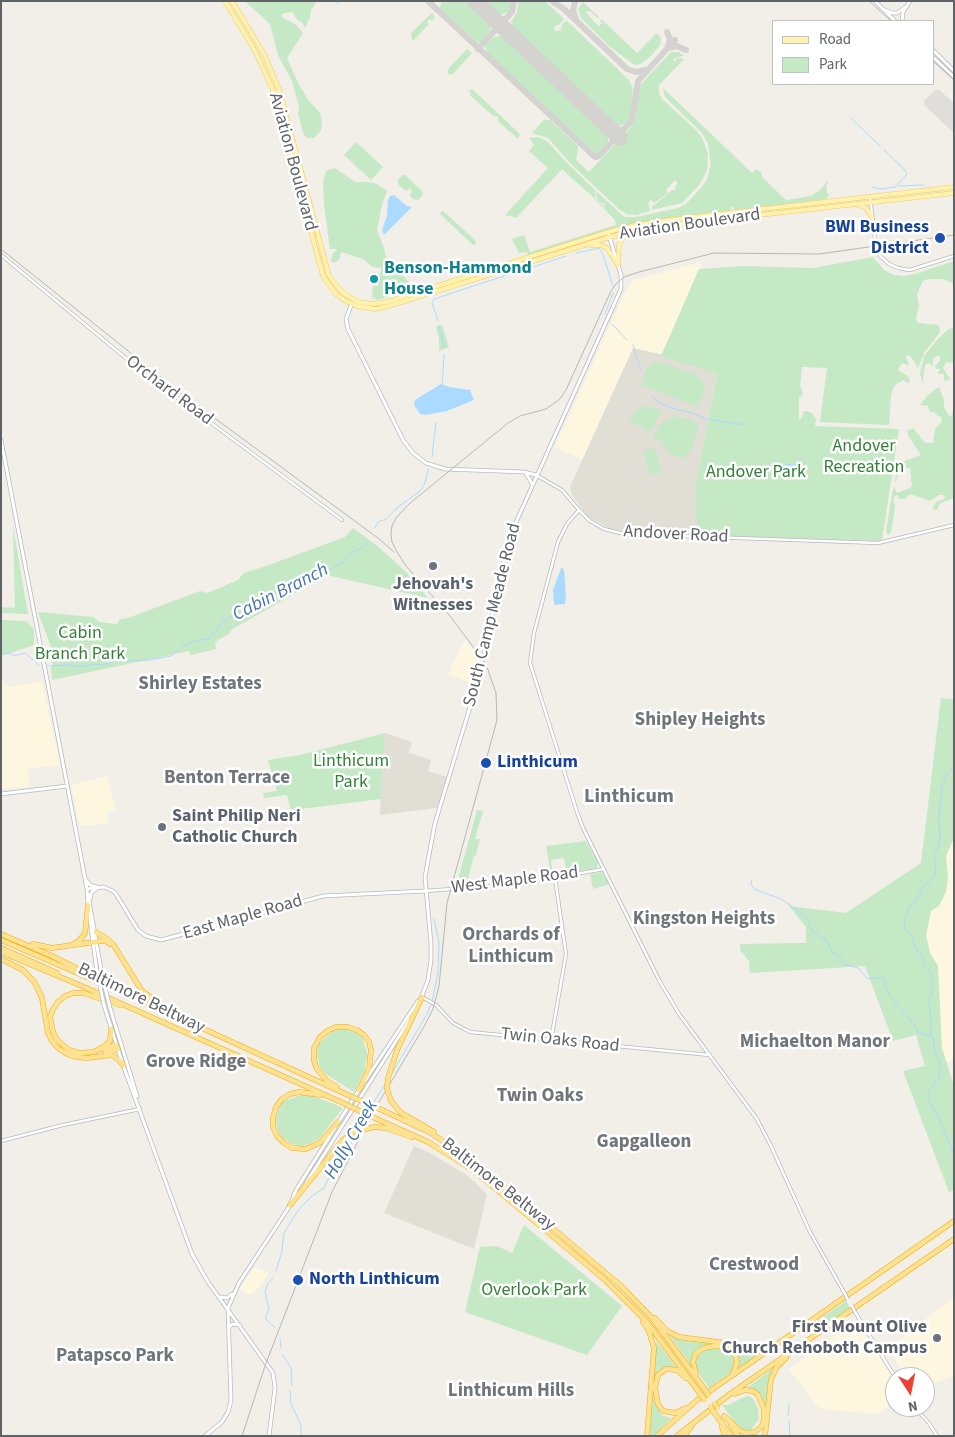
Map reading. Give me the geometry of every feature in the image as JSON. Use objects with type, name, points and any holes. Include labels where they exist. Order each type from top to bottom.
[{"type":"highway","points":[[68,947],[79,941],[85,933],[89,903]]},
{"type":"highway","points":[[96,932],[110,941],[137,984],[148,996],[188,1021]]},
{"type":"highway","points":[[1,934],[42,947],[52,948],[106,942],[119,955]]},
{"type":"highway","name":"Baltimore Beltway","points":[[1,934],[67,963],[134,997],[348,1094],[446,1142],[479,1166],[628,1293],[652,1318],[706,1391],[716,1407],[717,1417],[731,1436]]},
{"type":"highway","points":[[1,940],[134,997]]},
{"type":"highway","points":[[1,948],[48,968],[84,987]]},
{"type":"highway","name":"Baltimore Beltway","points":[[1,952],[126,1005],[428,1142],[474,1170],[605,1280],[629,1303],[647,1322],[699,1393],[716,1407],[738,1436]]},
{"type":"highway","points":[[1,959],[23,970],[35,983],[42,998],[48,1033],[62,1051],[72,1056],[86,1058],[118,1046]]},
{"type":"highway","points":[[123,1065],[114,1056],[107,1054],[79,1053],[69,1050],[54,1036],[50,1018],[55,1005],[65,996],[78,993],[90,995],[114,1004],[126,1005]]},
{"type":"highway","points":[[422,997],[397,1050],[388,1078],[387,1088],[390,1101],[401,1113],[447,1140],[479,1166]]},
{"type":"highway","points":[[348,1094],[322,1076],[314,1060],[314,1048],[317,1040],[325,1032],[336,1027],[348,1027],[357,1030],[370,1046],[372,1055],[370,1064],[359,1090]]},
{"type":"highway","points":[[98,1053],[110,1041],[111,1029]]},
{"type":"highway","points":[[328,1096],[295,1092],[285,1096],[278,1103],[274,1112],[275,1132],[280,1140],[288,1146],[306,1149],[321,1142],[338,1122]]},
{"type":"highway","points":[[290,1205],[342,1141],[355,1131],[375,1127],[386,1128],[428,1142]]},
{"type":"highway","points":[[628,1293],[667,1331],[679,1337],[760,1347],[777,1343],[954,1221]]},
{"type":"highway","points":[[716,1407],[795,1349],[954,1239]]},
{"type":"highway","points":[[629,1303],[645,1323],[654,1348],[647,1436]]},
{"type":"highway","points":[[699,1393],[681,1373],[674,1369],[663,1370],[656,1379],[654,1388],[659,1407],[666,1413],[678,1412],[790,1334]]},
{"type":"highway","points":[[701,1385],[694,1370],[693,1362],[696,1353],[704,1348],[724,1346],[735,1353],[738,1360],[737,1367],[726,1379]]},
{"type":"highway","points":[[765,1436],[771,1379],[777,1367],[795,1349]]},
{"type":"highway","points":[[677,1436],[705,1413],[745,1390],[756,1393],[763,1405],[764,1419],[762,1426],[758,1431],[752,1433],[742,1432],[724,1416]]},
{"type":"highway","points":[[657,1436],[697,1400]]},
{"type":"highway","points":[[684,1436],[705,1413]]},
{"type":"highway","points":[[717,1417],[725,1436]]},
{"type":"main road","name":"Aviation Boulevard","points":[[225,1],[251,43],[272,88],[323,276],[336,294],[368,308],[382,308],[422,296],[576,248],[636,225],[954,187]]},
{"type":"main road","name":"Aviation Boulevard","points":[[232,1],[256,39],[280,92],[330,276],[338,289],[352,302],[381,303],[609,235],[697,222],[954,193]]},
{"type":"main road","points":[[875,1],[894,20]]},
{"type":"main road","points":[[902,20],[902,15],[910,1]]},
{"type":"main road","points":[[884,10],[897,13],[907,6]]},
{"type":"main road","points":[[935,52],[954,71]]},
{"type":"main road","points":[[935,59],[954,77]]},
{"type":"main road","points":[[855,205],[866,208],[872,218]]},
{"type":"main road","points":[[618,265],[618,248],[621,240],[638,230]]},
{"type":"main road","name":"South Camp Meade Road","points":[[422,997],[428,980],[432,952],[425,890],[426,871],[435,823],[478,680],[508,540],[618,296],[622,280],[609,235]]},
{"type":"main road","points":[[576,248],[596,244],[603,246],[609,250],[618,265]]},
{"type":"main road","points":[[422,296],[425,290]]},
{"type":"main road","name":"Andover Road","points":[[352,302],[346,319],[348,329],[403,440],[413,453],[426,463],[445,469],[526,472],[536,475]]},
{"type":"main road","points":[[1,440],[86,889],[96,932],[97,972],[104,1005],[187,1243],[197,1264],[218,1296],[272,1369],[275,1377],[269,1436]]},
{"type":"main road","points":[[526,472],[532,484]]},
{"type":"main road","points":[[1,794],[68,786]]},
{"type":"main road","name":"East Maple Road","points":[[84,877],[90,885],[98,888],[107,888],[116,894],[141,933],[161,940],[318,898],[425,890]]},
{"type":"main road","points":[[86,889],[98,888]]},
{"type":"main road","points":[[98,888],[92,893],[89,903],[95,942],[123,1065],[140,1109]]},
{"type":"main road","points":[[290,1205],[296,1190],[338,1122],[406,1017],[422,997]]},
{"type":"main road","points":[[205,1436],[222,1422],[230,1407],[232,1394],[228,1308],[233,1294],[264,1243],[304,1186],[422,997]]},
{"type":"main road","points":[[218,1296],[225,1298],[233,1294]]},
{"type":"main road","points":[[228,1328],[232,1324],[240,1326]]},
{"type":"street","points":[[870,197],[878,252],[885,262],[895,268],[906,270],[916,269],[954,256]]},
{"type":"street","name":"Orchard Road","points":[[1,255],[145,374],[342,520]]},
{"type":"street","name":"Andover Road","points":[[536,475],[562,490],[590,521],[610,531],[624,534],[878,543],[954,525]]},
{"type":"street","points":[[579,510],[567,524],[558,542],[534,633],[530,663],[577,812],[583,828],[663,987],[679,1014],[741,1097],[764,1132],[810,1232],[844,1294],[889,1367]]},
{"type":"street","name":"West Maple Road","points":[[425,890],[498,886],[604,869]]},
{"type":"street","points":[[551,1040],[566,954],[555,878]]},
{"type":"street","name":"Twin Oaks Road","points":[[422,997],[436,1005],[453,1023],[470,1032],[710,1055]]},
{"type":"street","points":[[1,1141],[63,1125],[140,1109]]},
{"type":"street","points":[[923,1417],[937,1436]]},
{"type":"shaded area","points":[[938,89],[954,103],[954,133],[924,105],[924,101]]},
{"type":"shaded area","points":[[702,262],[663,355],[633,349],[582,460],[555,447],[625,292],[634,280]]},
{"type":"shaded area","points":[[633,348],[718,367],[695,489],[697,535],[634,533],[611,529],[588,517],[573,497],[570,487]]},
{"type":"shaded area","points":[[465,640],[481,660],[475,684],[449,675]]},
{"type":"shaded area","points":[[1,680],[9,687],[42,681],[60,765],[27,769],[30,787],[1,789]]},
{"type":"shaded area","points":[[385,733],[412,742],[409,753],[431,760],[428,771],[447,777],[437,808],[380,815],[382,753],[384,752]]},
{"type":"shaded area","points":[[107,776],[116,810],[106,813],[109,823],[80,826],[71,785]]},
{"type":"shaded area","points":[[954,838],[954,1060],[946,1062],[942,1048],[938,966],[930,953],[926,935],[931,911],[948,878],[946,856]]},
{"type":"shaded area","points":[[414,1146],[430,1153],[468,1176],[487,1194],[474,1249],[384,1213]]},
{"type":"shaded area","points":[[255,1267],[269,1273],[257,1290],[250,1295],[239,1289]]},
{"type":"shaded area","points":[[954,1297],[954,1376],[935,1383],[935,1367],[899,1367],[889,1348]]},
{"type":"shaded area","points":[[855,1322],[858,1322],[886,1367],[885,1409],[879,1414],[827,1410],[818,1407],[789,1369]]},
{"type":"green space","points":[[245,1],[317,1],[311,10],[305,28],[302,22],[297,20],[293,12],[282,15],[283,18],[295,24],[303,33],[287,58],[298,83],[309,101],[320,113],[322,120],[321,130],[314,138],[307,138],[303,133],[292,81],[278,55],[270,24]]},
{"type":"green space","points":[[442,1],[467,1],[489,22],[491,28],[489,34],[481,42],[476,43],[440,10]]},
{"type":"green space","points":[[483,1],[512,1],[512,6],[508,12],[500,15],[495,13]]},
{"type":"green space","points":[[518,1],[545,1],[564,19],[559,25],[554,27],[555,31],[561,30],[559,27],[562,27],[562,24],[567,21],[629,80],[633,88],[630,118],[626,124],[618,126],[612,123],[514,30],[511,22],[517,12]]},
{"type":"green space","points":[[583,2],[599,17],[590,11],[586,12],[595,23],[600,27],[600,24],[603,24],[600,21],[601,19],[637,53],[657,33],[661,38],[660,45],[642,63],[633,64],[608,45],[582,19],[578,9]]},
{"type":"green space","points":[[432,13],[435,17],[432,21],[430,19],[427,22],[429,24],[412,40],[411,33]]},
{"type":"green space","points":[[494,37],[506,38],[606,132],[608,143],[600,152],[593,153],[487,53],[485,46]]},
{"type":"green space","points":[[467,49],[472,53],[453,74],[449,75],[449,68]]},
{"type":"green space","points":[[671,52],[678,52],[684,56],[674,58],[673,60],[676,61],[678,58],[684,59],[659,85],[659,93],[662,99],[696,130],[702,138],[708,154],[707,170],[700,184],[682,203],[651,210],[672,190],[675,190],[678,183],[675,180],[666,190],[668,193],[654,203],[651,200],[648,203],[650,211],[636,215],[627,214],[620,210],[572,165],[548,138],[532,133],[544,120],[550,120],[578,146],[576,160],[589,172],[632,126],[640,85]]},
{"type":"green space","points":[[663,88],[752,173],[757,169],[762,174],[761,176],[786,200],[811,196],[820,190],[826,183],[826,180],[828,184],[826,185],[828,197],[825,199],[735,211],[731,207],[730,211],[632,224],[526,256],[528,254],[526,252],[519,253],[512,239],[524,235],[530,252],[616,225],[615,220],[588,192],[562,169],[518,218],[505,215],[548,168],[529,151],[534,145],[529,138],[538,137],[547,141],[596,191],[595,198],[605,208],[604,205],[606,203],[602,204],[603,202],[601,203],[598,200],[597,192],[624,217],[636,217],[678,208],[686,204],[702,187],[707,179],[711,165],[708,144],[702,133],[665,97]]},
{"type":"green space","points":[[472,89],[520,134],[519,137],[517,138],[498,121],[498,117],[492,115],[470,95],[472,92],[469,93],[469,91]]},
{"type":"green space","points":[[356,142],[383,167],[371,180],[344,155]]},
{"type":"green space","points":[[335,168],[355,182],[377,184],[387,191],[377,230],[387,260],[410,283],[411,289],[378,300],[372,298],[373,286],[378,286],[381,268],[373,267],[363,259],[341,252],[339,260],[333,263],[331,261],[333,253],[337,249],[330,249],[323,182],[326,171]]},
{"type":"green space","points":[[402,175],[405,175],[423,192],[418,200],[413,199],[410,195],[412,191],[410,188],[406,191],[398,184],[398,180]]},
{"type":"green space","points":[[442,210],[475,240],[476,244],[473,245],[440,214]]},
{"type":"green space","points":[[873,257],[884,270],[894,275],[904,276],[954,261],[954,284],[944,279],[928,279],[923,281],[917,294],[919,307],[916,317],[917,323],[939,325],[940,332],[924,353],[917,369],[916,364],[909,355],[906,356],[909,366],[903,363],[899,367],[899,371],[908,376],[910,381],[908,383],[903,380],[894,386],[891,395],[889,425],[820,422],[827,368],[802,367],[800,385],[803,394],[799,398],[799,419],[801,419],[804,411],[811,412],[816,419],[815,426],[899,429],[882,540],[697,535],[695,489],[717,374],[661,356],[699,269],[744,266],[813,268]]},
{"type":"green space","points":[[442,325],[449,347],[439,351],[439,338],[436,327]]},
{"type":"green space","points":[[954,327],[954,363],[946,362],[943,368],[950,379],[944,381],[944,374],[938,374],[940,369],[936,369],[935,366],[940,361],[940,358],[937,356],[933,358],[932,366],[929,363],[925,365],[923,383],[920,374],[924,356],[947,330]]},
{"type":"green space","points":[[656,362],[699,376],[704,383],[705,390],[703,397],[696,403],[700,405],[699,407],[638,384],[640,381],[645,383],[645,371]]},
{"type":"green space","points":[[939,387],[944,400],[944,407],[950,417],[954,407],[954,498],[940,503],[937,510],[934,510],[933,507],[936,502],[944,499],[943,495],[939,495],[930,501],[910,494],[905,499],[899,499],[897,495],[895,496],[891,533],[888,535],[886,531],[893,489],[894,487],[897,493],[912,486],[910,468],[900,467],[895,482],[897,464],[921,455],[907,431],[913,428],[925,443],[933,443],[935,429],[941,423],[942,417],[934,412],[930,412],[928,406],[920,405],[928,395]]},
{"type":"green space","points":[[645,406],[661,411],[651,431],[629,421],[637,409]]},
{"type":"green space","points":[[674,417],[691,419],[698,425],[693,446],[684,460],[669,452],[662,442],[653,436],[658,427]]},
{"type":"green space","points":[[655,448],[661,473],[650,475],[644,451]]},
{"type":"green space","points":[[13,527],[28,614],[1,613],[1,607],[15,608]]},
{"type":"green space","name":"Cabin Branch Park","points":[[353,528],[375,544],[403,569],[428,598],[327,575],[231,630],[230,633],[215,642],[216,649],[191,655],[189,651],[52,680],[51,647],[38,612],[93,617],[99,622],[117,624],[120,619],[128,618],[200,591],[208,593],[238,580],[244,573],[345,537]]},
{"type":"green space","points":[[1,620],[26,621],[34,629],[34,645],[1,656]]},
{"type":"green space","points":[[941,698],[954,699],[954,838],[946,856],[948,878],[946,892],[939,906],[931,911],[926,935],[930,953],[938,966],[942,1048],[954,1086],[954,1190],[949,1192],[903,1071],[925,1066],[916,1035],[893,1041],[865,966],[750,973],[749,961],[740,950],[740,944],[806,943],[806,927],[789,906],[846,913],[921,863]]},
{"type":"green space","name":"Linthicum Park","points":[[385,733],[384,753],[382,753],[381,799],[301,809],[292,813],[287,795],[264,798],[263,793],[277,791],[268,760],[300,755]]},
{"type":"green space","points":[[477,810],[483,811],[475,839],[480,839],[476,855],[474,856],[466,886],[456,887]]},
{"type":"green space","points":[[586,841],[598,862],[597,868],[567,873],[564,858],[551,860],[553,876],[551,876],[546,846]]},
{"type":"green space","points":[[602,872],[609,884],[593,889],[590,874]]},
{"type":"green space","points":[[344,1029],[355,1032],[363,1039],[368,1057],[365,1070],[354,1092],[326,1074],[320,1067],[317,1055],[318,1045],[326,1037],[333,1031]]},
{"type":"green space","points":[[304,1094],[343,1108],[319,1139],[301,1147],[290,1143],[280,1135],[276,1117],[284,1101]]},
{"type":"green space","name":"Overlook Park","points":[[524,1225],[622,1306],[587,1355],[465,1312],[480,1247],[497,1246],[512,1253]]},
{"type":"green space","points":[[846,1301],[850,1308],[812,1333],[808,1331],[808,1327]]},
{"type":"green space","points":[[668,1333],[712,1343],[712,1345],[696,1350],[691,1365]]},
{"type":"green space","points":[[656,1341],[678,1369],[667,1367],[660,1370],[654,1380]]},
{"type":"green space","points":[[726,1344],[765,1349],[737,1370],[738,1355]]},
{"type":"green space","points":[[718,1347],[730,1350],[736,1358],[734,1370],[709,1388],[695,1368],[694,1363],[697,1354]]},
{"type":"green space","points":[[776,1366],[772,1374],[766,1419],[765,1408],[760,1395],[748,1387]]},
{"type":"green space","points":[[653,1393],[661,1415],[671,1418],[654,1436],[649,1436]]},
{"type":"green space","points":[[747,1396],[753,1398],[758,1408],[759,1419],[750,1431],[745,1431],[738,1427],[722,1405],[728,1405]]},
{"type":"water","points":[[394,195],[407,206],[412,207],[384,235],[382,230],[387,216],[388,200],[390,196]]},
{"type":"water","points":[[441,384],[470,390],[474,400],[447,411],[426,415],[420,414],[414,405],[415,400]]},
{"type":"water","points":[[795,464],[800,467],[801,475],[798,477],[774,472],[779,466]]},
{"type":"water","points":[[561,568],[564,571],[565,604],[554,605],[553,590]]},
{"type":"waterway","points":[[850,117],[880,146]]},
{"type":"waterway","points":[[873,187],[880,189],[895,187],[907,174],[884,150]]},
{"type":"waterway","points":[[898,186],[923,185]]},
{"type":"waterway","name":"Cabin Branch","points":[[576,253],[599,248],[613,286]]},
{"type":"waterway","name":"Cabin Branch","points":[[527,269],[566,256]]},
{"type":"waterway","name":"Cabin Branch","points":[[438,321],[432,303],[434,299],[516,272]]},
{"type":"waterway","name":"Cabin Branch","points":[[605,314],[613,293]]},
{"type":"waterway","name":"Cabin Branch","points":[[612,324],[627,340]]},
{"type":"waterway","name":"Cabin Branch","points":[[439,326],[444,348]]},
{"type":"waterway","name":"Cabin Branch","points":[[633,345],[641,370]]},
{"type":"waterway","name":"Cabin Branch","points":[[442,385],[444,354]]},
{"type":"waterway","name":"Cabin Branch","points":[[652,396],[658,402],[671,408],[692,413],[706,419],[746,425]]},
{"type":"waterway","name":"Cabin Branch","points":[[432,457],[436,422]]},
{"type":"waterway","name":"Cabin Branch","points":[[375,528],[378,522],[386,519],[421,490],[425,483],[428,469]]},
{"type":"waterway","name":"Cabin Branch","points":[[49,666],[68,665],[78,667],[103,665],[117,661],[149,660],[171,656],[192,642],[208,639],[222,623],[245,607],[264,599],[270,594],[283,591],[302,578],[323,574],[344,561],[368,542]]},
{"type":"waterway","name":"Cabin Branch","points":[[1,654],[9,653],[14,656],[25,653],[39,665]]},
{"type":"waterway","points":[[930,1035],[929,1000],[932,994],[932,977],[925,966],[922,956],[915,947],[912,936],[905,928],[904,922],[909,906],[916,902],[923,887],[934,876],[936,868],[934,855],[940,840],[939,817],[942,787],[946,776],[954,766]]},
{"type":"waterway","points":[[752,879],[751,884],[754,889],[781,899],[806,916],[812,931],[828,942],[832,952],[840,957],[844,964],[858,968],[868,979],[882,977],[885,979],[885,988],[919,1033],[933,1037],[935,1053],[940,1062],[940,1071],[939,1078],[928,1092],[928,1099],[954,1153]]},
{"type":"waterway","name":"Holly Creek","points":[[432,1001],[438,973],[439,943],[434,919]]},
{"type":"waterway","name":"Holly Creek","points":[[392,1073],[431,1005]]},
{"type":"waterway","name":"Holly Creek","points":[[373,1103],[386,1083]]},
{"type":"waterway","name":"Holly Creek","points":[[358,1129],[366,1115]]},
{"type":"waterway","name":"Holly Creek","points":[[276,1271],[282,1251],[284,1233],[300,1208],[312,1196],[324,1188],[333,1169],[357,1133]]},
{"type":"waterway","name":"Holly Creek","points":[[273,1278],[268,1283],[265,1292],[269,1309],[265,1318],[275,1328]]},
{"type":"waterway","name":"Holly Creek","points":[[280,1339],[281,1347]]},
{"type":"waterway","name":"Holly Creek","points":[[282,1354],[291,1368],[292,1385]]},
{"type":"waterway","name":"Holly Creek","points":[[290,1391],[291,1404],[301,1425],[301,1436]]},
{"type":"waterway","points":[[788,1415],[789,1404]]},
{"type":"waterway","points":[[789,1420],[790,1436]]},
{"type":"taxiway","points":[[428,1],[595,157],[599,156],[611,143],[614,138],[612,130],[623,130],[630,123],[638,81],[675,40]]},
{"type":"taxiway","points":[[478,49],[512,12],[514,1]]},
{"type":"taxiway","points":[[552,1],[564,9],[627,69],[636,72],[645,70]]},
{"type":"taxiway","points":[[575,2],[573,10],[576,19]]},
{"type":"taxiway","points":[[491,16],[495,23],[495,31]]},
{"type":"taxiway","points":[[667,32],[670,39],[668,47]]},
{"type":"taxiway","points":[[668,48],[677,46],[686,50]]},
{"type":"runway","points":[[475,1],[620,138]]},
{"type":"tram line","points":[[869,1],[890,20]]},
{"type":"tram line","points":[[935,63],[954,80]]},
{"type":"tram line","points":[[242,1436],[265,1366],[332,1192],[372,1114],[433,1009],[439,986],[447,903],[497,720],[496,693],[488,670],[483,660],[450,616],[406,566],[397,552],[392,542],[391,534],[396,518],[409,504],[508,423],[520,416],[546,409],[560,399],[566,390],[611,291],[624,277],[714,253],[819,254],[954,235]]},
{"type":"tram line","points":[[1,249],[183,395],[378,538],[394,552]]},
{"type":"place","name":"BWI Business District","points":[[940,238]]},
{"type":"place","name":"Benson-Hammond House","points":[[374,279]]},
{"type":"place","name":"Jehovah's Witnesses","points":[[433,566]]},
{"type":"place","name":"Linthicum","points":[[486,763]]},
{"type":"place","name":"Saint Philip Neri Catholic Church","points":[[162,827]]},
{"type":"place","name":"North Linthicum","points":[[298,1280]]},
{"type":"place","name":"First Mount Olive Church Rehoboth Campus","points":[[937,1338]]},
{"type":"district","name":"Shirley Estates","points":[[200,685]]},
{"type":"district","name":"Shipley Heights","points":[[700,721]]},
{"type":"district","name":"Benton Terrace","points":[[227,779]]},
{"type":"district","name":"Linthicum","points":[[629,798]]},
{"type":"district","name":"Kingston Heights","points":[[704,920]]},
{"type":"district","name":"Orchards of Linthicum","points":[[511,947]]},
{"type":"district","name":"Michaelton Manor","points":[[815,1043]]},
{"type":"district","name":"Grove Ridge","points":[[196,1063]]},
{"type":"district","name":"Twin Oaks","points":[[540,1097]]},
{"type":"district","name":"Gapgalleon","points":[[644,1143]]},
{"type":"district","name":"Crestwood","points":[[754,1266]]},
{"type":"district","name":"Patapsco Park","points":[[115,1357]]},
{"type":"district","name":"Linthicum Hills","points":[[511,1392]]},
{"type":"park label","name":"Andover Recreation","points":[[864,457]]},
{"type":"park label","name":"Andover Park","points":[[756,473]]}]
